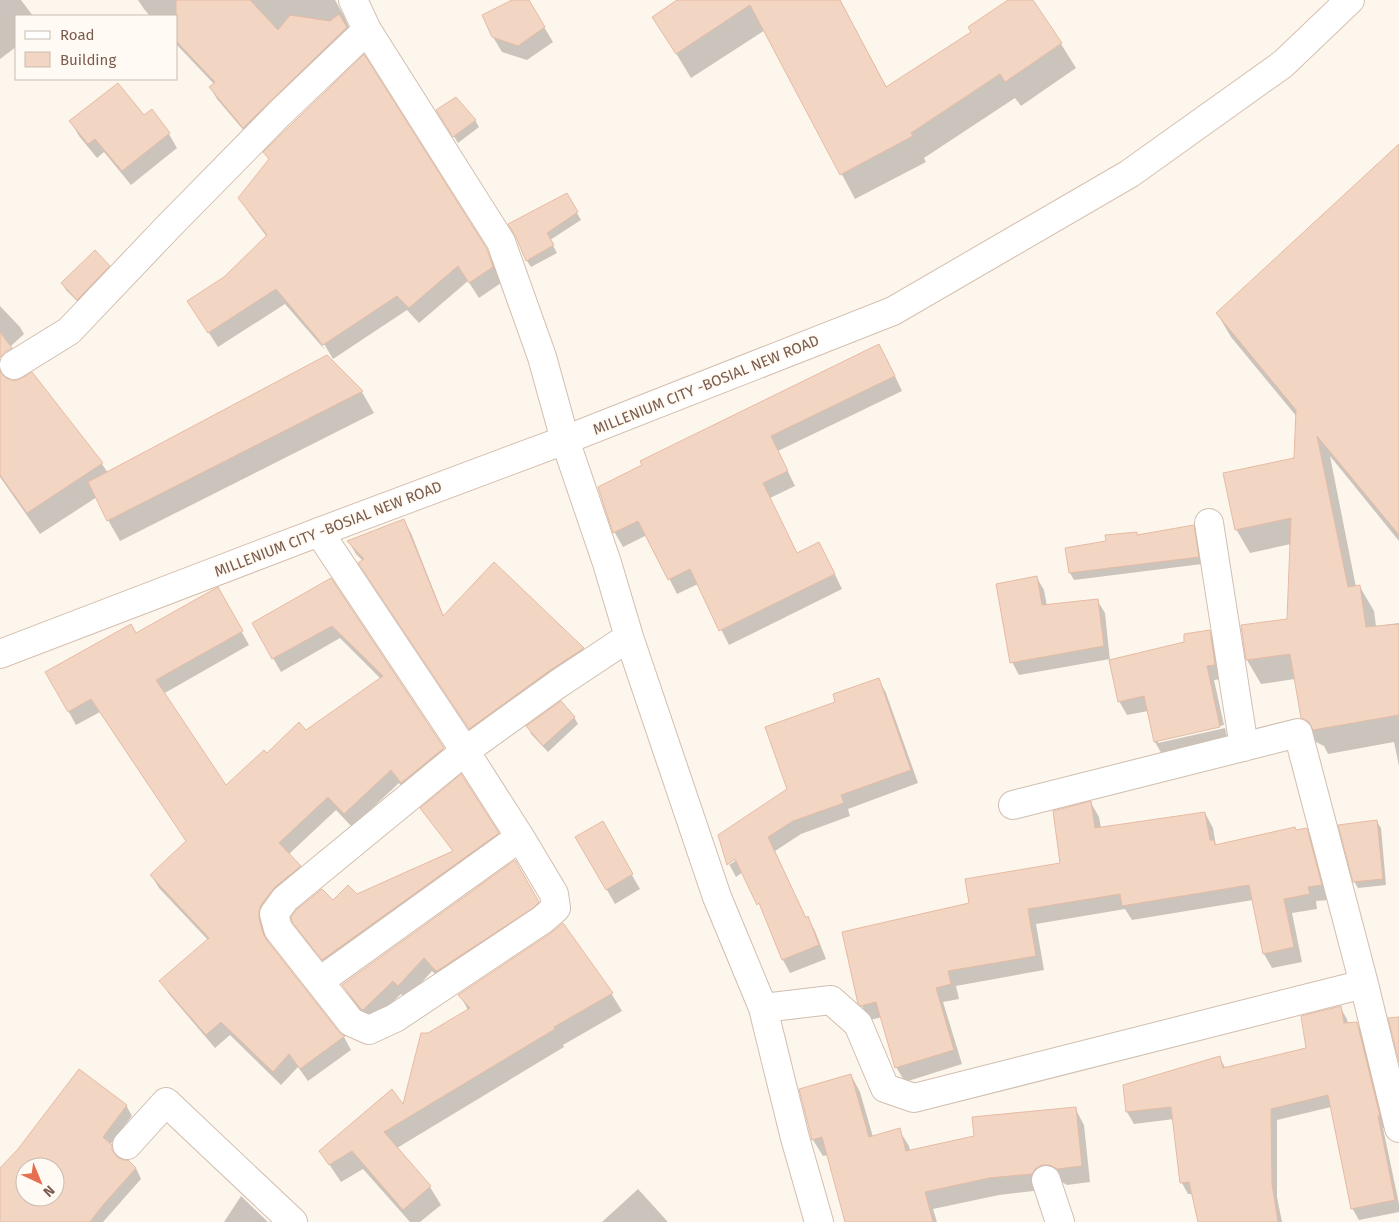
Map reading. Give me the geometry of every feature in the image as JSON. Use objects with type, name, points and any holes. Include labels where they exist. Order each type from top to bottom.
[{"type":"street","points":[[353,0],[367,30],[501,242],[542,357],[565,440],[717,897],[763,1008],[795,1138],[819,1222]]},
{"type":"street","name":"MILLENIUM CITY -BOSIAL NEW ROAD","points":[[0,654],[565,440],[893,311],[1129,174],[1283,64],[1350,0]]},
{"type":"street","points":[[14,365],[69,331],[272,121],[367,30]]},
{"type":"street","points":[[1210,523],[1244,747]]},
{"type":"street","points":[[318,532],[465,751],[520,837],[554,894],[556,908],[542,920],[395,1018],[369,1030],[351,1022],[278,929],[274,914],[285,899],[465,751],[558,684],[629,637]]},
{"type":"street","points":[[1013,805],[1298,733],[1364,984],[1399,1128]]},
{"type":"street","points":[[320,981],[520,837]]},
{"type":"street","points":[[763,1008],[831,1000],[858,1024],[885,1088],[914,1098],[1364,984]]},
{"type":"street","points":[[127,1145],[166,1102],[293,1222]]},
{"type":"street","points":[[1046,1180],[1060,1222]]},
{"type":"building","points":[[176,0],[250,0],[278,30],[290,15],[330,21],[339,14],[347,27],[243,128],[209,87],[215,82],[178,43],[178,15],[176,15]]},
{"type":"building","points":[[512,0],[529,0],[545,27],[518,46],[492,37],[482,15]]},
{"type":"building","points":[[677,0],[840,0],[886,87],[971,32],[968,27],[1008,0],[1033,0],[1062,43],[1005,82],[1000,74],[911,133],[913,136],[840,175],[750,5],[676,54],[652,17]]},
{"type":"building","points":[[364,54],[487,249],[493,267],[469,283],[458,266],[409,308],[397,296],[323,345],[276,289],[208,333],[187,301],[224,277],[267,235],[238,198],[269,159],[263,152]]},
{"type":"building","points":[[118,83],[144,115],[152,109],[170,133],[122,171],[95,139],[88,144],[69,121]]},
{"type":"building","points":[[456,97],[476,120],[453,137],[436,110]]},
{"type":"building","points":[[1399,144],[1399,535],[1317,436],[1348,587],[1360,585],[1366,627],[1399,624],[1399,715],[1313,730],[1309,722],[1301,718],[1290,654],[1246,660],[1241,625],[1287,619],[1291,518],[1235,530],[1223,473],[1294,458],[1296,410],[1216,313]]},
{"type":"building","points":[[567,193],[578,212],[547,233],[554,245],[526,261],[516,237],[508,224]]},
{"type":"building","points":[[95,250],[110,266],[77,300],[61,283]]},
{"type":"building","points":[[0,332],[12,348],[0,358]]},
{"type":"building","points":[[879,344],[895,376],[771,436],[788,471],[763,483],[797,553],[819,542],[835,574],[719,631],[690,569],[668,580],[638,521],[613,533],[598,487],[642,465],[640,461]]},
{"type":"building","points":[[327,355],[363,391],[107,521],[88,482]]},
{"type":"building","points":[[0,371],[6,378],[14,381],[32,372],[103,463],[27,513],[0,475]]},
{"type":"building","points":[[404,519],[443,616],[494,562],[584,648],[469,729],[358,563],[364,559],[347,541]]},
{"type":"building","points":[[1194,525],[1199,557],[1069,573],[1065,548],[1106,541],[1105,535],[1137,532],[1137,535]]},
{"type":"building","points":[[1037,576],[1042,605],[1098,599],[1104,646],[1010,663],[996,584]]},
{"type":"building","points":[[331,578],[444,748],[401,783],[391,770],[344,814],[328,797],[279,843],[301,866],[275,887],[261,905],[259,918],[263,933],[339,1032],[345,1036],[300,1069],[289,1054],[273,1072],[221,1022],[206,1035],[159,981],[209,938],[150,875],[186,841],[91,699],[68,712],[45,672],[131,624],[136,633],[218,587],[243,631],[156,680],[226,785],[264,750],[267,753],[299,722],[306,730],[383,676],[332,626],[272,659],[252,623]]},
{"type":"building","points":[[1210,630],[1215,665],[1207,666],[1220,727],[1154,742],[1144,696],[1118,702],[1109,660],[1184,642],[1184,634]]},
{"type":"building","points":[[879,678],[911,770],[841,795],[844,803],[793,821],[768,837],[806,918],[808,916],[819,945],[782,960],[759,903],[757,905],[735,859],[727,865],[718,835],[787,789],[765,727],[835,702],[833,694]]},
{"type":"building","points":[[561,701],[575,717],[543,746],[526,726]]},
{"type":"building","points":[[461,774],[499,833],[322,960],[292,922],[291,917],[296,910],[322,889],[333,900],[348,885],[357,894],[453,851],[420,808]]},
{"type":"building","points":[[1091,801],[1095,828],[1205,812],[1210,840],[1214,840],[1215,845],[1295,827],[1296,830],[1307,828],[1322,885],[1308,887],[1310,894],[1284,899],[1294,947],[1263,954],[1249,885],[1122,906],[1120,894],[1028,909],[1036,956],[948,971],[951,984],[936,988],[954,1050],[895,1068],[876,1002],[861,1006],[858,1004],[842,932],[969,903],[965,879],[1060,863],[1053,811]]},
{"type":"building","points":[[1377,820],[1383,879],[1353,882],[1338,825]]},
{"type":"building","points":[[603,821],[633,874],[606,890],[575,837]]},
{"type":"building","points":[[515,860],[539,902],[533,908],[437,971],[424,958],[398,986],[393,981],[363,1010],[361,1009],[342,985]]},
{"type":"building","points":[[563,923],[613,993],[554,1027],[555,1029],[384,1132],[431,1186],[403,1210],[352,1151],[329,1165],[319,1151],[392,1089],[403,1104],[421,1033],[428,1033],[470,1008],[458,995]]},
{"type":"building","points":[[1341,1006],[1344,1023],[1357,1022],[1380,1116],[1378,1116],[1395,1200],[1351,1209],[1328,1095],[1271,1109],[1272,1184],[1278,1222],[1198,1222],[1189,1182],[1180,1183],[1171,1107],[1126,1112],[1123,1085],[1220,1056],[1223,1068],[1306,1048],[1301,1016]]},
{"type":"building","points":[[1399,1017],[1399,1062],[1388,1018]]},
{"type":"building","points":[[79,1069],[127,1105],[103,1137],[112,1145],[112,1150],[117,1157],[128,1160],[136,1168],[90,1222],[0,1222],[0,1168],[18,1149]]},
{"type":"building","points":[[851,1074],[869,1137],[900,1128],[906,1151],[974,1136],[972,1117],[1076,1107],[1082,1166],[1057,1169],[1050,1165],[1042,1165],[1035,1169],[1032,1174],[989,1178],[925,1192],[933,1222],[845,1222],[822,1137],[812,1140],[799,1089]]}]
